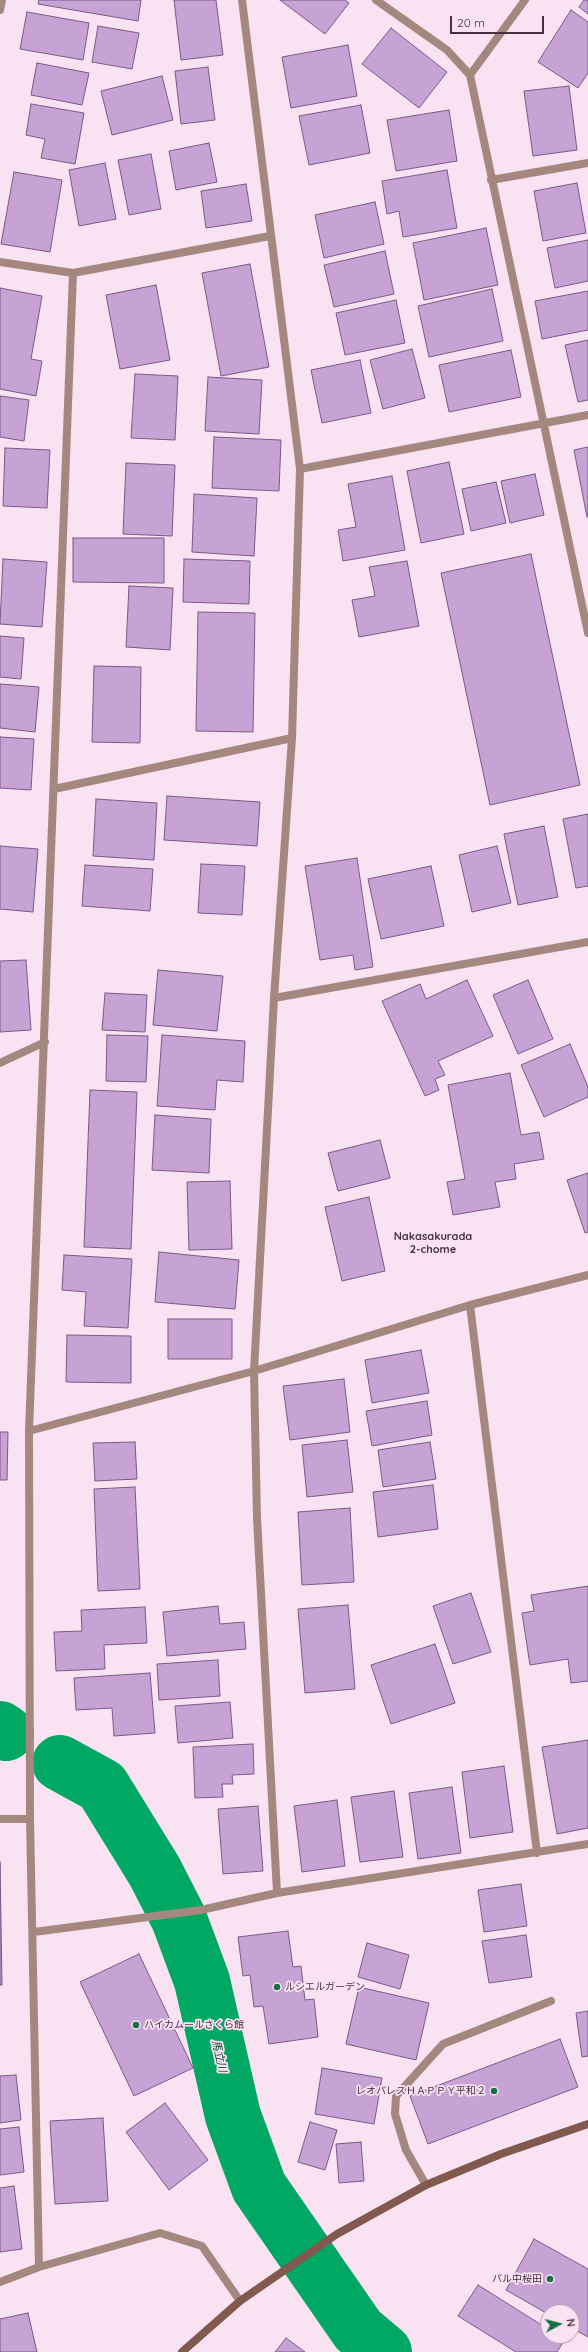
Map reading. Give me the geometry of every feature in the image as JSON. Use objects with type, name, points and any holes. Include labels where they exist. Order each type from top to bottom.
[{"type":"street","points":[[0,10],[2,0]]},
{"type":"street","points":[[242,0],[300,469],[292,738],[274,998],[254,1371],[257,1518],[277,1893]]},
{"type":"street","points":[[376,0],[447,50],[470,75],[588,634]]},
{"type":"street","points":[[470,75],[526,0]]},
{"type":"street","points":[[491,180],[588,163]]},
{"type":"street","points":[[0,262],[73,273],[270,236]]},
{"type":"street","points":[[39,2266],[34,1932],[30,1819],[28,1431],[45,1042],[73,273]]},
{"type":"street","points":[[300,469],[588,414]]},
{"type":"street","points":[[54,789],[292,738]]},
{"type":"street","points":[[274,998],[588,942]]},
{"type":"street","points":[[0,1063],[45,1042]]},
{"type":"street","points":[[28,1431],[254,1371],[470,1305],[588,1275]]},
{"type":"street","points":[[470,1305],[537,1853]]},
{"type":"street","points":[[0,1819],[30,1819]]},
{"type":"street","points":[[34,1932],[140,1919],[198,1910],[277,1893],[588,1844]]},
{"type":"street","points":[[426,2185],[406,2150],[395,2114],[396,2096],[444,2044],[551,2001]]},
{"type":"street","points":[[182,2352],[240,2301],[277,2278],[337,2234],[426,2185],[501,2154],[588,2124]]},
{"type":"street","points":[[0,2282],[39,2266],[160,2233],[202,2246],[240,2301]]},
{"type":"building","points":[[39,0],[141,0],[138,21],[38,4]]},
{"type":"building","points":[[174,0],[216,0],[223,55],[181,60]]},
{"type":"building","points":[[280,0],[345,0],[349,3],[325,34]]},
{"type":"building","points":[[584,0],[588,0],[588,14],[579,7]]},
{"type":"building","points":[[571,10],[588,22],[588,73],[578,88],[538,62]]},
{"type":"building","points":[[27,12],[89,23],[83,60],[20,49]]},
{"type":"building","points":[[98,26],[139,33],[132,69],[92,62]]},
{"type":"building","points":[[391,28],[447,72],[419,108],[362,64]]},
{"type":"building","points":[[348,45],[357,96],[291,108],[282,57]]},
{"type":"building","points":[[37,63],[89,73],[82,105],[31,95]]},
{"type":"building","points":[[208,67],[215,120],[181,124],[175,71]]},
{"type":"building","points":[[162,76],[173,120],[112,135],[101,91]]},
{"type":"building","points":[[569,86],[577,150],[533,156],[524,91]]},
{"type":"building","points":[[31,104],[84,113],[75,164],[41,158],[45,139],[26,135]]},
{"type":"building","points":[[361,105],[370,153],[309,165],[299,116]]},
{"type":"building","points":[[449,110],[457,161],[396,171],[387,120]]},
{"type":"building","points":[[209,143],[217,182],[176,190],[169,151]]},
{"type":"building","points":[[151,154],[161,209],[129,215],[118,160]]},
{"type":"building","points":[[105,163],[116,219],[79,226],[69,170]]},
{"type":"building","points":[[447,170],[457,228],[403,237],[399,211],[387,214],[382,181]]},
{"type":"building","points":[[14,172],[62,180],[50,252],[1,244]]},
{"type":"building","points":[[577,183],[586,233],[543,241],[534,191]]},
{"type":"building","points":[[246,184],[252,221],[206,228],[201,191]]},
{"type":"building","points":[[375,202],[384,244],[324,258],[315,215]]},
{"type":"building","points":[[486,228],[498,285],[424,300],[413,243]]},
{"type":"building","points":[[588,240],[588,281],[555,288],[547,248]]},
{"type":"building","points":[[385,251],[394,294],[334,307],[324,265]]},
{"type":"building","points":[[250,264],[269,367],[221,376],[202,273]]},
{"type":"building","points":[[156,285],[170,360],[120,369],[106,295]]},
{"type":"building","points":[[0,288],[42,296],[31,359],[42,361],[36,396],[0,389]]},
{"type":"building","points":[[492,289],[503,341],[429,357],[418,306]]},
{"type":"building","points":[[588,291],[588,330],[542,339],[535,301]]},
{"type":"building","points":[[396,300],[405,343],[345,355],[336,313]]},
{"type":"building","points":[[588,340],[588,400],[578,402],[565,345]]},
{"type":"building","points":[[412,349],[425,398],[383,409],[370,360]]},
{"type":"building","points":[[511,350],[521,397],[449,412],[439,365]]},
{"type":"building","points":[[360,360],[371,413],[322,423],[311,370]]},
{"type":"building","points":[[135,374],[178,376],[175,440],[131,438]]},
{"type":"building","points":[[208,377],[262,380],[259,434],[205,431]]},
{"type":"building","points":[[0,396],[29,400],[24,441],[0,437]]},
{"type":"building","points":[[214,437],[281,440],[279,491],[212,488]]},
{"type":"building","points":[[588,447],[588,517],[587,517],[574,450]]},
{"type":"building","points":[[5,448],[50,450],[47,508],[3,506]]},
{"type":"building","points":[[449,462],[464,534],[421,543],[407,471]]},
{"type":"building","points":[[126,463],[175,465],[172,536],[123,534]]},
{"type":"building","points":[[535,474],[544,515],[510,523],[501,481]]},
{"type":"building","points":[[392,476],[405,550],[343,561],[338,530],[356,527],[348,484]]},
{"type":"building","points":[[496,482],[506,523],[471,531],[462,489]]},
{"type":"building","points":[[194,494],[257,498],[254,556],[192,552]]},
{"type":"building","points":[[73,538],[164,538],[164,583],[73,582]]},
{"type":"building","points":[[531,554],[580,785],[490,805],[441,573]]},
{"type":"building","points":[[3,559],[47,562],[42,627],[0,624]]},
{"type":"building","points":[[184,559],[250,561],[249,604],[183,602]]},
{"type":"building","points":[[407,561],[419,626],[359,637],[352,600],[375,596],[369,567]]},
{"type":"building","points":[[129,586],[173,588],[170,650],[126,647]]},
{"type":"building","points":[[198,612],[255,613],[253,732],[196,731]]},
{"type":"building","points":[[0,636],[24,638],[21,679],[0,677]]},
{"type":"building","points":[[94,666],[141,667],[140,743],[92,742]]},
{"type":"building","points":[[0,684],[39,687],[35,732],[0,728]]},
{"type":"building","points":[[0,737],[34,739],[31,790],[0,788]]},
{"type":"building","points":[[167,796],[260,802],[257,846],[164,840]]},
{"type":"building","points":[[96,799],[157,803],[154,860],[93,856]]},
{"type":"building","points":[[588,814],[588,886],[576,888],[563,819]]},
{"type":"building","points":[[544,826],[558,897],[518,905],[504,834]]},
{"type":"building","points":[[0,846],[38,849],[33,912],[0,909]]},
{"type":"building","points":[[497,846],[511,903],[472,912],[459,855]]},
{"type":"building","points":[[357,858],[373,967],[355,970],[353,955],[320,960],[305,866]]},
{"type":"building","points":[[201,864],[245,866],[242,915],[198,913]]},
{"type":"building","points":[[85,865],[153,869],[150,911],[82,906]]},
{"type":"building","points":[[431,866],[444,926],[381,939],[368,879]]},
{"type":"building","points":[[26,960],[31,1030],[0,1032],[0,961]]},
{"type":"building","points":[[158,970],[223,976],[217,1031],[153,1025]]},
{"type":"building","points":[[467,980],[493,1036],[438,1061],[445,1075],[435,1079],[439,1090],[425,1096],[382,1001],[420,984],[426,999]]},
{"type":"building","points":[[528,980],[553,1039],[518,1054],[493,995]]},
{"type":"building","points":[[105,993],[147,995],[145,1032],[102,1030]]},
{"type":"building","points":[[107,1035],[148,1036],[146,1082],[106,1081]]},
{"type":"building","points":[[162,1035],[245,1041],[243,1082],[217,1080],[215,1110],[157,1106]]},
{"type":"building","points":[[570,1044],[588,1087],[588,1097],[544,1117],[521,1065]]},
{"type":"building","points":[[510,1073],[521,1135],[539,1132],[544,1159],[514,1164],[516,1179],[495,1182],[500,1207],[453,1215],[447,1182],[465,1179],[448,1085]]},
{"type":"building","points":[[90,1090],[137,1092],[131,1249],[84,1247]]},
{"type":"building","points":[[155,1115],[211,1119],[209,1173],[152,1170]]},
{"type":"building","points":[[380,1140],[390,1178],[338,1191],[328,1153]]},
{"type":"building","points":[[588,1173],[588,1232],[585,1233],[567,1180]]},
{"type":"building","points":[[230,1181],[232,1249],[189,1250],[187,1182]]},
{"type":"building","points":[[369,1197],[385,1271],[342,1281],[325,1207]]},
{"type":"building","points":[[159,1252],[239,1260],[235,1309],[155,1302]]},
{"type":"building","points":[[64,1255],[132,1259],[128,1328],[84,1326],[86,1292],[62,1290]]},
{"type":"building","points":[[168,1319],[232,1319],[232,1359],[168,1359]]},
{"type":"building","points":[[67,1335],[131,1336],[131,1383],[66,1382]]},
{"type":"building","points":[[421,1350],[429,1393],[372,1403],[365,1360]]},
{"type":"building","points":[[344,1379],[350,1432],[290,1440],[283,1386]]},
{"type":"building","points":[[427,1401],[432,1435],[372,1446],[366,1411]]},
{"type":"building","points":[[0,1432],[8,1432],[7,1480],[0,1480]]},
{"type":"building","points":[[347,1440],[353,1492],[307,1497],[302,1445]]},
{"type":"building","points":[[135,1442],[137,1479],[95,1481],[93,1443]]},
{"type":"building","points":[[430,1442],[436,1479],[383,1487],[378,1450]]},
{"type":"building","points":[[433,1485],[438,1529],[378,1537],[373,1492]]},
{"type":"building","points":[[135,1487],[140,1589],[98,1591],[94,1489]]},
{"type":"building","points":[[350,1508],[354,1582],[302,1585],[298,1512]]},
{"type":"building","points":[[588,1586],[588,1681],[571,1683],[568,1659],[530,1665],[522,1613],[534,1611],[531,1595]]},
{"type":"building","points":[[471,1593],[491,1652],[453,1664],[433,1606]]},
{"type":"building","points":[[348,1605],[355,1689],[305,1693],[298,1609]]},
{"type":"building","points":[[218,1606],[220,1624],[244,1622],[246,1649],[167,1656],[163,1612]]},
{"type":"building","points":[[145,1607],[147,1643],[104,1645],[105,1669],[56,1671],[54,1632],[82,1631],[81,1610]]},
{"type":"building","points":[[435,1644],[455,1703],[391,1724],[371,1665]]},
{"type":"building","points":[[218,1660],[220,1696],[159,1700],[157,1664]]},
{"type":"building","points":[[150,1673],[155,1733],[114,1736],[112,1708],[76,1710],[74,1678]]},
{"type":"building","points":[[230,1702],[233,1738],[178,1743],[175,1706]]},
{"type":"building","points":[[588,1740],[588,1828],[557,1834],[542,1747]]},
{"type":"building","points":[[253,1744],[254,1774],[232,1775],[233,1784],[222,1784],[223,1797],[195,1798],[193,1747]]},
{"type":"building","points":[[504,1766],[513,1832],[470,1838],[462,1772]]},
{"type":"building","points":[[452,1787],[461,1853],[418,1859],[409,1793]]},
{"type":"building","points":[[394,1791],[403,1857],[360,1862],[351,1797]]},
{"type":"building","points":[[337,1800],[345,1866],[302,1872],[294,1806]]},
{"type":"building","points":[[258,1806],[263,1871],[223,1874],[218,1809]]},
{"type":"building","points":[[0,1862],[2,1985],[0,1985]]},
{"type":"building","points":[[521,1884],[527,1926],[484,1932],[478,1890]]},
{"type":"building","name":"ルシエルガーデン","points":[[288,1931],[293,1967],[301,1966],[305,2000],[314,1999],[318,2037],[269,2044],[263,2006],[254,2007],[250,1975],[243,1976],[238,1937]]},
{"type":"building","points":[[526,1935],[532,1977],[489,1983],[482,1941]]},
{"type":"building","points":[[367,1943],[409,1955],[400,1989],[358,1977]]},
{"type":"building","name":"ハイカムールさくら館","points":[[139,1954],[193,2068],[134,2096],[80,1982]]},
{"type":"building","points":[[359,1987],[429,2003],[416,2060],[346,2044]]},
{"type":"building","points":[[588,2011],[588,2056],[582,2057],[576,2013]]},
{"type":"building","name":"レオパレスＨＡＰＰＹ平和２","points":[[560,2039],[578,2087],[428,2144],[410,2096]]},
{"type":"building","points":[[322,2068],[382,2078],[374,2124],[315,2114]]},
{"type":"building","points":[[16,2075],[21,2120],[0,2123],[0,2076]]},
{"type":"building","points":[[165,2103],[208,2160],[169,2190],[126,2132]]},
{"type":"building","points":[[103,2118],[108,2201],[55,2204],[50,2121]]},
{"type":"building","points":[[310,2122],[337,2130],[325,2170],[298,2162]]},
{"type":"building","points":[[19,2127],[24,2172],[0,2175],[0,2129]]},
{"type":"building","points":[[361,2142],[364,2181],[339,2183],[336,2144]]},
{"type":"building","points":[[14,2186],[22,2249],[0,2252],[0,2188]]},
{"type":"building","name":"パル中桜田","points":[[534,2239],[588,2269],[588,2337],[580,2332],[580,2304],[540,2304],[540,2309],[506,2290]]},
{"type":"building","points":[[478,2285],[540,2324],[540,2344],[562,2344],[557,2352],[516,2352],[458,2316]]},
{"type":"building","points":[[28,2313],[37,2352],[0,2352],[0,2319]]},
{"type":"building","points":[[286,2338],[305,2352],[275,2352]]},
{"type":"waterway","name":"馬立川","points":[[0,1729],[6,1733]]},
{"type":"waterway","name":"馬立川","points":[[60,1763],[102,1786],[155,1872],[179,1919],[202,1981],[233,2116],[259,2187],[358,2330],[384,2352]]},
{"type":"place","name":"ルシエルガーデン","points":[[277,1987]]},
{"type":"place","name":"ハイカムールさくら館","points":[[136,2025]]},
{"type":"place","name":"レオパレスＨＡＰＰＹ平和２","points":[[494,2091]]},
{"type":"place","name":"パル中桜田","points":[[550,2279]]},
{"type":"district","name":"Nakasakurada 2-chome","points":[[433,1243]]}]
